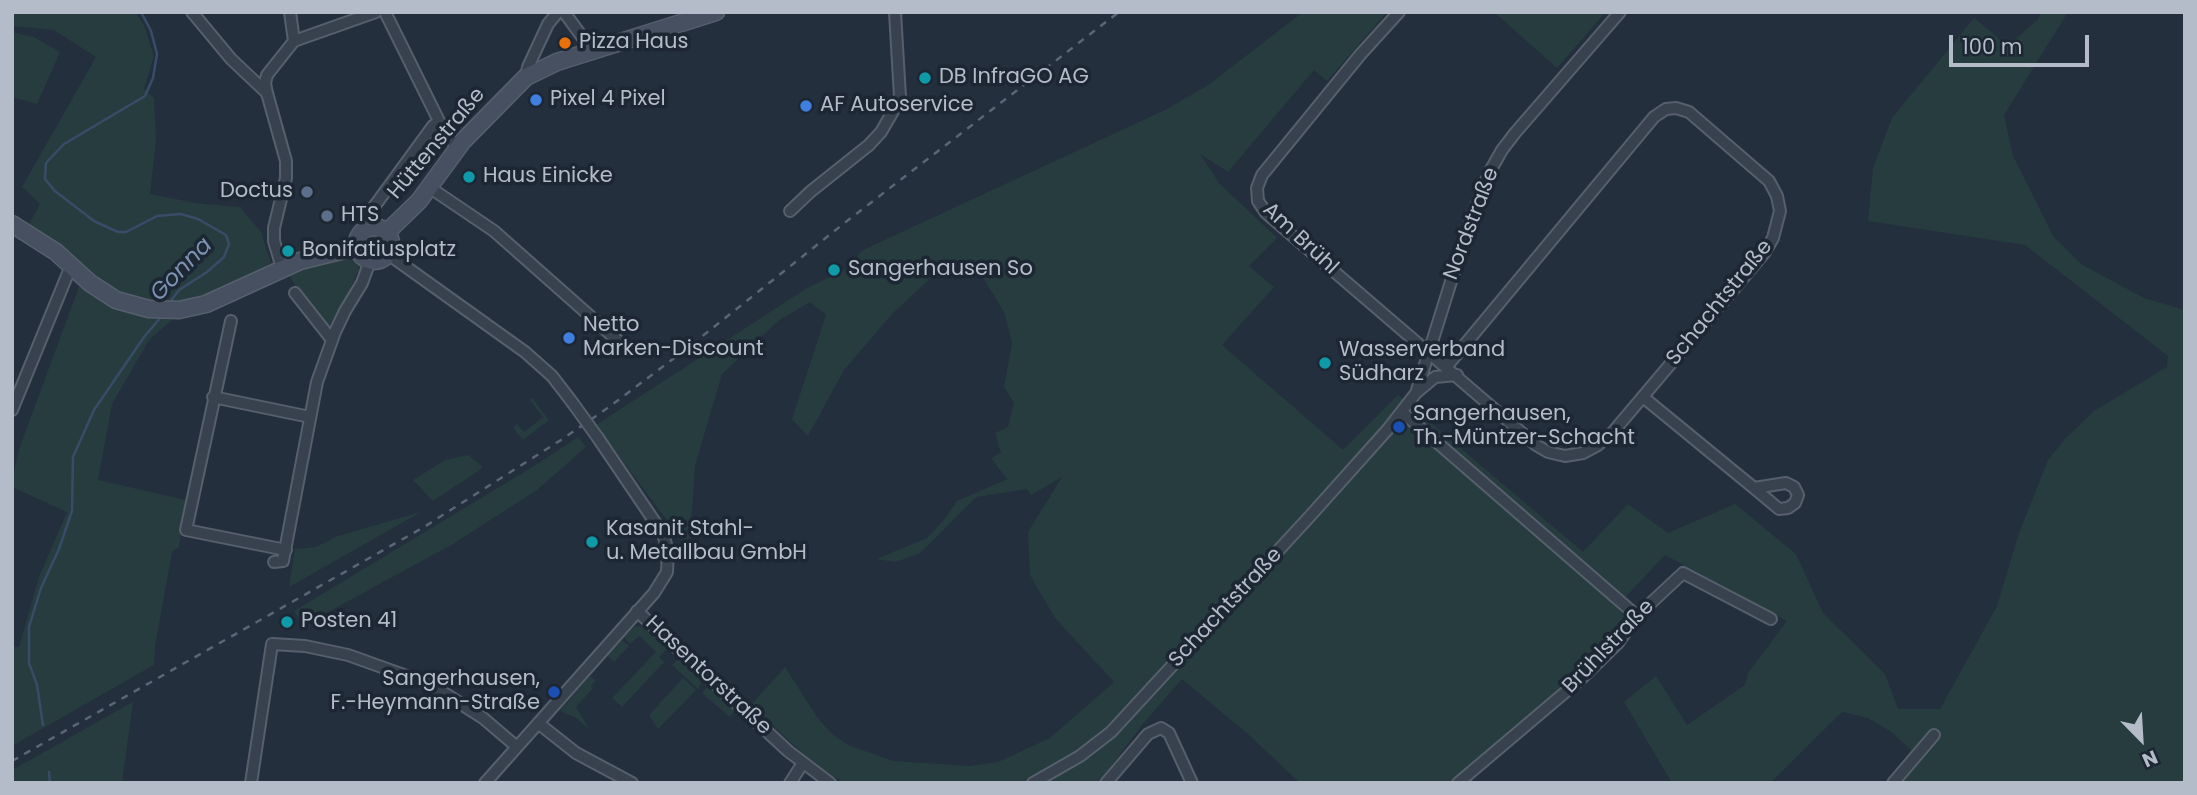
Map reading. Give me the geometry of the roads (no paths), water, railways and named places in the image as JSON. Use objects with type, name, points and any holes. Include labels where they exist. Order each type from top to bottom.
[{"type":"street","points":[[192,12],[231,59],[267,93]]},
{"type":"street","points":[[290,12],[295,41]]},
{"type":"street","points":[[282,268],[274,242],[274,228],[286,178],[286,161],[267,93],[267,75],[295,41],[376,12]]},
{"type":"street","points":[[386,12],[439,121],[448,137],[458,147]]},
{"type":"street","points":[[526,77],[548,24],[558,12]]},
{"type":"street","points":[[565,12],[583,38],[588,52]]},
{"type":"street","name":"Hüttenstraße","points":[[386,233],[409,212],[458,147],[526,77],[550,64],[716,12]]},
{"type":"street","points":[[790,211],[873,141],[896,105],[900,97],[895,12]]},
{"type":"street","name":"Am Brühl","points":[[1399,12],[1360,55],[1262,175],[1257,185],[1257,197],[1266,213],[1428,351]]},
{"type":"street","name":"Nordstraße","points":[[1416,393],[1469,224],[1489,173],[1502,150],[1620,12]]},
{"type":"street","name":"Schachtstraße","points":[[1428,351],[1548,452],[1565,456],[1583,453],[1613,432],[1765,252],[1773,238],[1780,211],[1777,196],[1769,181],[1689,112],[1676,108],[1666,109],[1654,117],[1447,366]]},
{"type":"street","points":[[369,228],[368,215],[439,121]]},
{"type":"street","points":[[429,187],[494,232],[625,347]]},
{"type":"street","points":[[12,224],[46,245],[116,300],[160,310],[179,310],[214,301],[282,268],[320,255],[357,247]]},
{"type":"street","points":[[369,228],[378,228],[386,233],[391,243],[388,254],[380,260],[370,261],[362,257],[357,247],[359,236],[369,228]]},
{"type":"street","name":"Hasentorstraße","points":[[388,254],[525,352],[552,376],[658,524],[668,546],[665,576],[637,611],[803,764],[830,783]]},
{"type":"street","points":[[274,562],[283,561],[286,550],[317,382],[345,310],[366,276],[370,261]]},
{"type":"street","points":[[12,410],[71,266]]},
{"type":"street","points":[[295,293],[332,340]]},
{"type":"street","points":[[231,321],[186,530],[286,550]]},
{"type":"street","name":"Schachtstraße","points":[[1033,783],[1080,756],[1123,720],[1320,505],[1416,393],[1435,377],[1457,375]]},
{"type":"street","points":[[213,397],[310,417]]},
{"type":"street","points":[[1643,397],[1754,488]]},
{"type":"street","points":[[1402,412],[1637,616]]},
{"type":"street","name":"Brühlstraße","points":[[1458,783],[1582,678],[1618,643],[1637,616],[1683,573],[1771,619]]},
{"type":"street","points":[[485,783],[637,611]]},
{"type":"street","points":[[251,783],[272,644],[305,646],[348,655],[418,680],[441,691],[483,718],[517,747]]},
{"type":"street","points":[[538,723],[576,752],[632,783]]},
{"type":"street","points":[[1105,783],[1148,734],[1161,729],[1169,733],[1192,783]]},
{"type":"street","points":[[1894,783],[1934,735]]},
{"type":"street","points":[[790,783],[803,764]]},
{"type":"waterway","name":"Gonna","points":[[141,12],[151,31],[157,54],[153,78],[145,96],[64,144],[46,163],[45,179],[55,191],[94,221],[118,232],[126,232],[157,216],[181,214],[198,219],[226,235],[229,244],[224,257],[179,290],[170,302]]},
{"type":"waterway","name":"Gonna","points":[[43,725],[37,685],[29,663],[29,627],[41,588],[59,549],[72,511],[73,457],[94,410],[144,337],[161,317]]},
{"type":"waterway","name":"Gonna","points":[[49,772],[50,783]]},
{"type":"railway","points":[[12,761],[424,527],[564,438],[685,350],[847,221],[1119,12]]},
{"type":"place","name":"Pizza Haus","points":[[565,43]]},
{"type":"place","name":"DB InfraGO AG","points":[[925,78]]},
{"type":"place","name":"Pixel 4 Pixel","points":[[536,100]]},
{"type":"place","name":"AF Autoservice","points":[[806,106]]},
{"type":"place","name":"Haus Einicke","points":[[469,177]]},
{"type":"place","name":"Doctus","points":[[307,192]]},
{"type":"place","name":"HTS","points":[[327,216]]},
{"type":"place","name":"Bonifatiusplatz","points":[[288,251]]},
{"type":"place","name":"Sangerhausen So","points":[[834,270]]},
{"type":"place","name":"Netto Marken-Discount","points":[[569,338]]},
{"type":"place","name":"Wasserverband Südharz","points":[[1325,363]]},
{"type":"place","name":"Sangerhausen, Th.-Müntzer-Schacht","points":[[1399,427]]},
{"type":"place","name":"Kasanit Stahl- u. Metallbau GmbH","points":[[592,542]]},
{"type":"place","name":"Posten 41","points":[[287,622]]},
{"type":"place","name":"Sangerhausen, F.-Heymann-Straße","points":[[554,692]]}]
